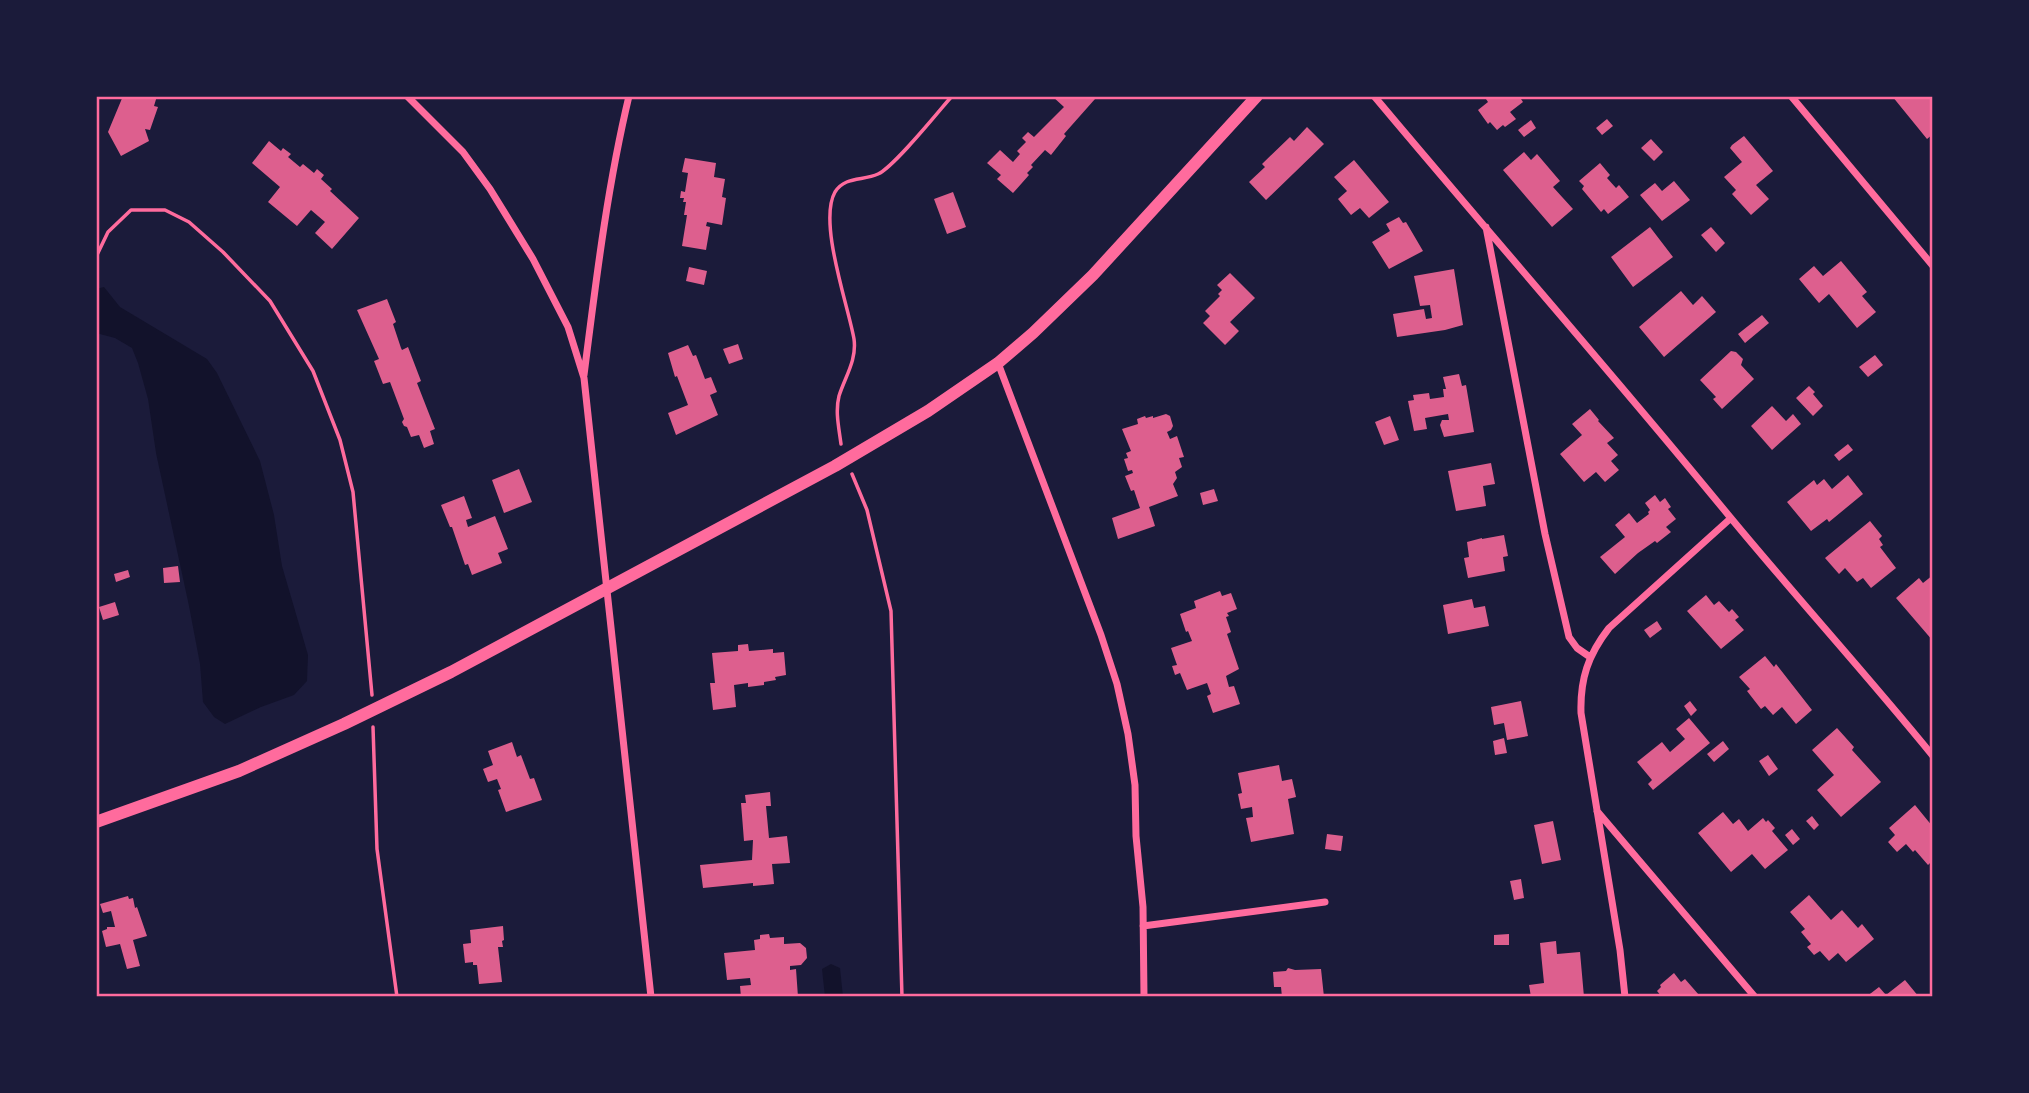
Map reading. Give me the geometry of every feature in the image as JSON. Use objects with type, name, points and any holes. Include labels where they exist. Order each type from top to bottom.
[{"type":"street","points":[[407,96],[463,152],[490,189],[533,259],[568,327],[584,378],[651,997]]},
{"type":"street","points":[[584,378],[602,230],[629,96]]},
{"type":"street","points":[[96,822],[251,766],[451,672],[846,459],[928,411],[998,363],[1093,275],[1256,96]]},
{"type":"street","points":[[1374,96],[1933,756]]},
{"type":"street","points":[[1791,96],[1933,266]]},
{"type":"street","points":[[1485,227],[1545,534],[1569,637],[1577,648],[1590,657]]},
{"type":"street","points":[[998,363],[1117,684],[1135,785],[1144,997]]},
{"type":"street","points":[[1625,997],[1620,950],[1581,713],[1580,691],[1590,657],[1609,628],[1731,518]]},
{"type":"street","points":[[1596,811],[1755,997]]},
{"type":"street","points":[[1143,926],[1325,902]]},
{"type":"path","points":[[902,997],[891,611],[867,510],[846,459],[837,418],[839,397],[854,356],[854,341],[840,284],[829,219],[835,193],[841,185],[849,180],[880,174],[952,96]]},
{"type":"path","points":[[96,257],[108,232],[131,210],[165,210],[189,222],[223,252],[270,301],[313,371],[340,440],[353,492],[373,710],[377,849],[397,997]]},
{"type":"shaded area","points":[[104,287],[120,307],[207,359],[217,373],[260,461],[274,515],[282,566],[308,655],[307,681],[294,695],[225,724],[214,717],[203,702],[200,664],[189,606],[156,453],[148,399],[138,363],[132,348],[115,338],[96,333],[96,289]]},
{"type":"shaded area","points":[[831,964],[840,968],[843,997],[825,997],[822,969]]},
{"type":"building","points":[[123,96],[157,96],[154,106],[158,107],[150,130],[145,129],[149,141],[121,156],[108,132]]},
{"type":"building","points":[[1052,96],[1092,96],[1095,99],[1064,134],[1066,136],[1051,155],[1045,150],[1031,165],[1033,167],[1027,173],[1029,175],[1013,193],[997,179],[1001,175],[987,163],[1000,150],[1013,162],[1020,154],[1017,151],[1026,142],[1022,138],[1028,132],[1034,137],[1064,107]]},
{"type":"building","points":[[1484,96],[1519,96],[1523,102],[1510,112],[1516,119],[1497,130],[1490,122],[1488,124],[1478,110],[1488,102]]},
{"type":"building","points":[[1892,96],[1933,96],[1933,134],[1927,139]]},
{"type":"building","points":[[1607,119],[1613,126],[1602,135],[1596,128]]},
{"type":"building","points":[[1531,120],[1536,128],[1524,137],[1518,130]]},
{"type":"building","points":[[1307,127],[1324,144],[1266,200],[1249,182],[1265,167],[1262,164],[1290,137],[1294,141]]},
{"type":"building","points":[[1744,136],[1773,171],[1756,185],[1769,199],[1751,215],[1732,194],[1736,190],[1724,177],[1742,162],[1730,148]]},
{"type":"building","points":[[1651,139],[1663,152],[1654,161],[1641,148]]},
{"type":"building","points":[[269,141],[281,151],[283,148],[291,154],[288,157],[300,167],[303,164],[314,173],[317,169],[324,175],[321,179],[332,189],[330,191],[359,218],[332,249],[315,233],[325,222],[311,210],[297,226],[268,202],[280,187],[252,163]]},
{"type":"building","points":[[1524,152],[1531,160],[1537,154],[1560,181],[1553,187],[1573,209],[1552,227],[1503,170]]},
{"type":"building","points":[[685,158],[716,163],[714,177],[725,179],[722,197],[726,198],[722,225],[707,222],[706,226],[710,227],[706,250],[682,246],[687,215],[684,215],[686,202],[683,202],[684,198],[680,198],[681,191],[685,192],[688,173],[682,172]]},
{"type":"building","points":[[1354,160],[1389,202],[1369,218],[1360,208],[1351,215],[1338,199],[1347,191],[1334,177]]},
{"type":"building","points":[[1600,163],[1610,175],[1607,178],[1616,188],[1619,185],[1629,197],[1608,214],[1604,209],[1601,212],[1582,189],[1584,186],[1579,181]]},
{"type":"building","points":[[1674,181],[1690,200],[1662,221],[1640,195],[1655,183],[1662,191]]},
{"type":"building","points":[[953,192],[966,227],[947,234],[934,199]]},
{"type":"building","points":[[1399,217],[1403,223],[1406,222],[1423,251],[1389,269],[1372,242],[1390,231],[1386,224]]},
{"type":"building","points":[[1650,227],[1673,257],[1633,287],[1611,257]]},
{"type":"building","points":[[1711,227],[1725,243],[1716,252],[1701,235]]},
{"type":"building","points":[[1841,261],[1867,292],[1862,296],[1876,312],[1857,328],[1829,294],[1819,303],[1799,279],[1814,266],[1823,276]]},
{"type":"building","points":[[689,267],[707,271],[704,285],[686,281]]},
{"type":"building","points":[[1454,269],[1463,325],[1397,337],[1393,314],[1424,309],[1426,319],[1432,318],[1430,305],[1420,306],[1414,276]]},
{"type":"building","points":[[1230,273],[1255,298],[1230,322],[1239,331],[1225,345],[1203,323],[1210,316],[1205,311],[1220,296],[1218,294],[1222,290],[1217,285]]},
{"type":"building","points":[[1681,291],[1693,305],[1702,296],[1716,312],[1664,357],[1639,327]]},
{"type":"building","points":[[387,299],[396,322],[393,324],[401,348],[402,350],[408,347],[421,381],[417,383],[435,429],[430,431],[434,444],[424,448],[419,435],[411,437],[404,426],[404,419],[390,382],[383,384],[374,361],[379,359],[357,310]]},
{"type":"building","points":[[1762,315],[1769,323],[1745,343],[1738,334]]},
{"type":"building","points":[[738,344],[743,359],[729,364],[723,349]]},
{"type":"building","points":[[688,345],[693,356],[696,355],[705,379],[711,377],[717,392],[710,395],[718,415],[676,435],[668,413],[688,405],[668,353]]},
{"type":"building","points":[[1731,351],[1743,359],[1741,365],[1754,379],[1722,409],[1713,399],[1716,397],[1700,380]]},
{"type":"building","points":[[1875,355],[1883,365],[1868,377],[1859,367]]},
{"type":"building","points":[[1459,374],[1462,386],[1466,385],[1474,432],[1444,437],[1440,425],[1442,420],[1449,420],[1448,414],[1425,418],[1427,429],[1414,431],[1408,401],[1414,400],[1413,395],[1429,393],[1430,399],[1444,397],[1443,389],[1446,389],[1443,377]]},
{"type":"building","points":[[1809,386],[1823,406],[1813,416],[1796,398]]},
{"type":"building","points":[[1772,406],[1786,421],[1793,414],[1801,424],[1772,450],[1751,426]]},
{"type":"building","points":[[1590,409],[1614,438],[1607,443],[1618,455],[1611,461],[1619,470],[1605,482],[1596,472],[1584,482],[1560,454],[1582,435],[1572,424]]},
{"type":"building","points":[[1166,414],[1170,416],[1173,426],[1167,432],[1170,439],[1177,436],[1184,457],[1179,458],[1182,467],[1175,472],[1177,478],[1173,484],[1178,496],[1149,507],[1155,526],[1118,539],[1112,518],[1140,508],[1134,490],[1131,491],[1125,476],[1133,473],[1132,470],[1128,471],[1124,459],[1128,458],[1126,453],[1131,451],[1122,429],[1138,424],[1137,419],[1145,416],[1153,418]]},
{"type":"building","points":[[1390,416],[1399,440],[1384,445],[1375,422]]},
{"type":"building","points":[[1848,444],[1853,450],[1839,461],[1834,455]]},
{"type":"building","points":[[1491,463],[1495,484],[1483,486],[1486,506],[1456,511],[1448,471]]},
{"type":"building","points":[[519,469],[532,502],[504,513],[492,480]]},
{"type":"building","points":[[1848,475],[1863,494],[1829,522],[1827,519],[1811,531],[1787,502],[1814,480],[1817,485],[1824,479],[1832,489]]},
{"type":"building","points":[[1214,489],[1218,501],[1203,505],[1200,493]]},
{"type":"building","points":[[1655,495],[1660,502],[1665,498],[1671,507],[1668,509],[1676,519],[1666,527],[1671,532],[1638,553],[1615,574],[1600,557],[1625,537],[1615,525],[1629,513],[1637,523],[1649,514],[1650,510],[1645,503]]},
{"type":"building","points":[[464,496],[472,518],[466,520],[468,527],[495,516],[508,549],[498,553],[502,563],[472,575],[468,564],[465,565],[441,505]]},
{"type":"building","points":[[1870,521],[1882,536],[1879,539],[1883,545],[1880,547],[1896,568],[1871,588],[1863,578],[1857,582],[1845,568],[1839,574],[1825,558]]},
{"type":"building","points":[[1504,535],[1508,556],[1503,557],[1505,571],[1468,578],[1464,558],[1469,557],[1467,542]]},
{"type":"building","points":[[178,566],[180,582],[164,583],[163,568]]},
{"type":"building","points":[[128,570],[130,577],[116,582],[114,574]]},
{"type":"building","points":[[1933,575],[1933,641],[1896,598],[1919,578],[1923,583]]},
{"type":"building","points":[[1220,591],[1222,596],[1231,593],[1237,609],[1227,613],[1229,616],[1226,617],[1231,632],[1227,634],[1239,669],[1226,676],[1229,687],[1234,686],[1240,704],[1213,713],[1207,696],[1211,694],[1207,683],[1187,690],[1180,673],[1175,675],[1172,666],[1177,665],[1171,648],[1192,641],[1180,614],[1196,608],[1194,601]]},
{"type":"building","points":[[1706,595],[1714,605],[1719,601],[1729,612],[1732,609],[1739,617],[1735,620],[1744,630],[1721,649],[1687,611]]},
{"type":"building","points":[[1472,599],[1474,608],[1485,606],[1489,626],[1448,634],[1443,605]]},
{"type":"building","points":[[115,602],[119,615],[103,620],[99,607]]},
{"type":"building","points":[[1657,621],[1662,629],[1650,638],[1644,630]]},
{"type":"building","points":[[748,644],[749,651],[773,649],[773,653],[784,652],[786,675],[764,682],[764,685],[734,685],[736,707],[713,710],[710,683],[715,683],[712,653],[738,651],[738,645]]},
{"type":"building","points":[[1765,656],[1774,667],[1776,664],[1812,710],[1796,724],[1782,707],[1773,715],[1765,706],[1761,709],[1747,691],[1750,689],[1739,677]]},
{"type":"building","points":[[1521,701],[1528,736],[1507,740],[1504,723],[1494,725],[1491,707]]},
{"type":"building","points":[[1690,701],[1697,710],[1691,716],[1684,706]]},
{"type":"building","points":[[1689,718],[1710,743],[1653,790],[1648,784],[1652,780],[1637,762],[1662,742],[1670,752],[1685,739],[1676,729]]},
{"type":"building","points":[[1837,728],[1854,747],[1852,750],[1881,782],[1841,817],[1817,790],[1834,775],[1812,750]]},
{"type":"building","points":[[1504,738],[1507,753],[1495,755],[1493,741]]},
{"type":"building","points":[[1723,741],[1729,749],[1714,762],[1707,754]]},
{"type":"building","points":[[512,742],[517,757],[521,755],[530,779],[534,778],[542,800],[506,812],[497,779],[488,782],[483,769],[493,765],[488,751]]},
{"type":"building","points":[[1768,755],[1778,769],[1769,776],[1759,761]]},
{"type":"building","points":[[1279,765],[1282,781],[1292,779],[1296,797],[1288,799],[1294,834],[1251,842],[1246,818],[1253,817],[1252,807],[1241,809],[1238,794],[1242,793],[1238,773]]},
{"type":"building","points":[[770,792],[771,806],[766,806],[769,838],[787,836],[790,863],[772,864],[774,884],[753,886],[753,883],[703,888],[700,865],[752,860],[753,840],[744,841],[741,803],[746,803],[745,795]]},
{"type":"building","points":[[1915,805],[1933,827],[1933,860],[1928,865],[1906,844],[1897,852],[1888,842],[1895,835],[1889,828]]},
{"type":"building","points":[[1723,812],[1733,824],[1739,819],[1748,831],[1763,818],[1766,822],[1768,820],[1775,828],[1772,831],[1788,850],[1765,869],[1752,854],[1731,872],[1698,833]]},
{"type":"building","points":[[1812,816],[1819,825],[1814,830],[1806,821]]},
{"type":"building","points":[[1553,821],[1561,860],[1542,864],[1534,825]]},
{"type":"building","points":[[1792,829],[1800,839],[1793,845],[1785,835]]},
{"type":"building","points":[[1327,834],[1343,836],[1341,851],[1325,849]]},
{"type":"building","points":[[1521,879],[1524,898],[1514,900],[1510,881]]},
{"type":"building","points":[[1809,895],[1831,920],[1842,910],[1858,928],[1862,924],[1874,939],[1846,962],[1838,953],[1829,961],[1820,951],[1814,955],[1807,947],[1811,944],[1801,932],[1805,929],[1790,912]]},
{"type":"building","points":[[128,896],[129,899],[133,898],[147,936],[133,940],[140,966],[127,969],[120,944],[106,947],[102,931],[107,927],[115,927],[111,911],[103,913],[100,904]]},
{"type":"building","points":[[503,926],[503,947],[498,947],[502,982],[479,984],[477,965],[473,965],[473,962],[465,963],[463,944],[471,943],[470,930]]},
{"type":"building","points":[[769,934],[770,938],[784,937],[784,944],[800,943],[806,948],[807,958],[801,965],[790,966],[790,970],[796,969],[798,997],[741,997],[740,986],[751,985],[750,978],[727,980],[724,953],[755,950],[754,940],[760,939],[760,935]]},
{"type":"building","points":[[1509,934],[1509,945],[1494,945],[1494,935]]},
{"type":"building","points":[[1556,941],[1557,954],[1580,952],[1584,997],[1531,997],[1529,985],[1544,983],[1540,943]]},
{"type":"building","points":[[1288,968],[1321,969],[1324,997],[1282,997],[1281,987],[1274,987],[1273,972],[1286,971]]},
{"type":"building","points":[[1674,973],[1681,982],[1685,979],[1699,995],[1662,997],[1657,991],[1660,985]]},
{"type":"building","points":[[1905,980],[1919,997],[1866,997],[1879,987],[1886,995]]}]
